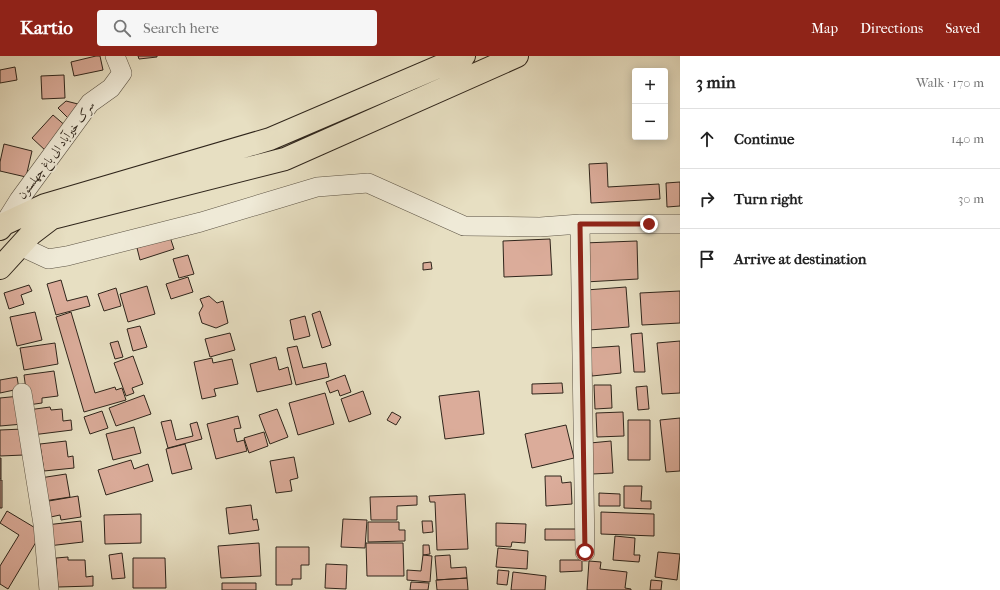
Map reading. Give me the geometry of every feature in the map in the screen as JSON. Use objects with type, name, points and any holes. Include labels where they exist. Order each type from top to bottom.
[{"type":"main road","points":[[1,226],[45,204],[270,139],[464,56]]},
{"type":"main road","points":[[0,268],[31,234],[52,218],[285,159],[517,56]]},
{"type":"street","name":"سرک خیرآباد الی باغ چهلستون","points":[[1,226],[90,103],[111,88],[122,73],[115,56]]},
{"type":"street","points":[[20,246],[48,259],[67,256],[202,222],[317,187],[368,183],[464,226],[540,227],[580,224],[680,224]]},
{"type":"street","points":[[580,224],[585,552]]},
{"type":"street","points":[[22,393],[43,524],[49,590]]},
{"type":"building","points":[[100,56],[103,70],[74,76],[71,62]]},
{"type":"building","points":[[138,56],[157,56],[157,57],[139,59]]},
{"type":"building","points":[[15,67],[17,80],[0,83],[0,70]]},
{"type":"building","points":[[64,75],[65,98],[42,99],[41,76]]},
{"type":"building","points":[[66,101],[82,105],[69,119],[58,108]]},
{"type":"building","points":[[53,115],[67,127],[46,151],[32,138]]},
{"type":"building","points":[[4,144],[32,151],[26,177],[0,171],[0,162]]},
{"type":"building","points":[[607,163],[608,187],[659,184],[660,199],[591,203],[589,164]]},
{"type":"building","points":[[680,182],[680,206],[667,207],[666,183]]},
{"type":"building","points":[[170,237],[174,249],[140,260],[137,248]]},
{"type":"building","points":[[550,239],[552,275],[504,277],[503,241]]},
{"type":"building","points":[[637,241],[638,279],[585,282],[583,243]]},
{"type":"building","points":[[188,255],[194,274],[179,278],[173,259]]},
{"type":"building","points":[[431,262],[432,269],[423,270],[423,263]]},
{"type":"building","points":[[188,277],[193,292],[171,299],[166,284]]},
{"type":"building","points":[[61,280],[67,301],[87,296],[90,306],[56,315],[47,284]]},
{"type":"building","points":[[29,285],[32,291],[21,295],[24,304],[9,309],[4,293]]},
{"type":"building","points":[[147,286],[155,314],[128,322],[120,294]]},
{"type":"building","points":[[626,287],[629,327],[589,330],[586,290]]},
{"type":"building","points":[[116,288],[121,306],[104,311],[98,294]]},
{"type":"building","points":[[680,291],[680,323],[642,325],[640,293]]},
{"type":"building","points":[[209,296],[217,303],[223,301],[228,323],[216,328],[202,323],[199,313],[203,306],[200,299]]},
{"type":"building","points":[[320,311],[331,345],[322,348],[312,314]]},
{"type":"building","points":[[35,312],[42,340],[17,346],[10,317]]},
{"type":"building","points":[[71,312],[95,393],[115,387],[116,390],[122,388],[126,400],[84,412],[56,317]]},
{"type":"building","points":[[305,316],[310,336],[294,340],[290,320]]},
{"type":"building","points":[[140,326],[147,347],[133,351],[127,329]]},
{"type":"building","points":[[230,333],[235,350],[210,357],[205,339]]},
{"type":"building","points":[[642,333],[645,372],[634,372],[631,334]]},
{"type":"building","points":[[118,341],[123,357],[115,359],[110,343]]},
{"type":"building","points":[[680,341],[680,393],[662,394],[657,343]]},
{"type":"building","points":[[55,343],[58,364],[24,370],[20,348]]},
{"type":"building","points":[[297,346],[303,368],[326,363],[329,377],[296,385],[287,348]]},
{"type":"building","points":[[619,346],[621,373],[592,376],[589,348]]},
{"type":"building","points":[[133,356],[143,384],[132,388],[134,393],[126,396],[114,363]]},
{"type":"building","points":[[276,357],[279,370],[288,367],[292,384],[257,392],[250,364]]},
{"type":"building","points":[[212,358],[213,363],[232,359],[238,384],[214,389],[216,396],[202,399],[194,362]]},
{"type":"building","points":[[54,371],[58,396],[42,398],[42,403],[28,405],[24,375]]},
{"type":"building","points":[[345,375],[351,392],[340,396],[338,390],[330,393],[326,382]]},
{"type":"building","points":[[17,377],[19,389],[0,393],[0,380]]},
{"type":"building","points":[[562,383],[563,393],[532,394],[532,384]]},
{"type":"building","points":[[594,385],[611,385],[612,408],[595,409]]},
{"type":"building","points":[[647,386],[649,409],[638,410],[636,387]]},
{"type":"building","points":[[363,391],[371,414],[349,422],[341,399]]},
{"type":"building","points":[[479,391],[484,434],[445,439],[439,396]]},
{"type":"building","points":[[325,393],[334,424],[298,435],[289,403]]},
{"type":"building","points":[[144,395],[151,414],[116,426],[109,408]]},
{"type":"building","points":[[20,396],[23,424],[0,426],[0,398]]},
{"type":"building","points":[[50,407],[51,410],[62,409],[63,421],[71,420],[72,430],[32,435],[28,410]]},
{"type":"building","points":[[277,409],[288,437],[270,444],[259,415]]},
{"type":"building","points":[[102,411],[108,428],[90,434],[84,417]]},
{"type":"building","points":[[392,412],[401,417],[396,425],[387,420]]},
{"type":"building","points":[[623,412],[624,436],[597,437],[596,413]]},
{"type":"building","points":[[238,416],[241,428],[234,429],[237,442],[244,440],[247,451],[216,459],[207,424]]},
{"type":"building","points":[[680,418],[680,471],[666,472],[660,420]]},
{"type":"building","points":[[171,420],[176,440],[193,436],[190,424],[197,422],[202,439],[168,448],[161,422]]},
{"type":"building","points":[[628,420],[650,420],[650,460],[628,460]]},
{"type":"building","points":[[566,425],[574,458],[532,468],[525,434]]},
{"type":"building","points":[[134,427],[141,453],[113,460],[106,434]]},
{"type":"building","points":[[23,429],[24,455],[0,456],[0,430]]},
{"type":"building","points":[[264,432],[268,446],[249,453],[244,438]]},
{"type":"building","points":[[66,441],[68,457],[73,456],[74,468],[44,471],[40,444]]},
{"type":"building","points":[[611,441],[613,473],[592,474],[590,443]]},
{"type":"building","points":[[185,444],[192,469],[172,474],[166,449]]},
{"type":"building","points":[[294,457],[298,478],[290,480],[292,491],[276,493],[270,461]]},
{"type":"building","points":[[1,458],[1,479],[0,479]]},
{"type":"building","points":[[131,460],[134,469],[148,464],[153,481],[106,495],[98,470]]},
{"type":"building","points":[[66,474],[70,497],[44,501],[40,478]]},
{"type":"building","points":[[545,476],[561,476],[562,483],[571,482],[572,504],[546,506]]},
{"type":"building","points":[[0,480],[2,480],[2,508],[0,508]]},
{"type":"building","points":[[624,486],[642,486],[641,501],[651,501],[651,509],[624,508]]},
{"type":"building","points":[[599,493],[620,494],[620,506],[599,506]]},
{"type":"building","points":[[465,494],[468,549],[437,550],[435,502],[430,502],[429,496]]},
{"type":"building","points":[[78,496],[81,517],[61,520],[60,515],[46,518],[43,502]]},
{"type":"building","points":[[417,496],[417,505],[397,506],[397,520],[371,520],[370,497]]},
{"type":"building","points":[[251,505],[253,520],[257,519],[259,530],[229,534],[226,508]]},
{"type":"building","points":[[7,511],[42,532],[8,589],[0,584],[0,566],[19,535],[0,523]]},
{"type":"building","points":[[601,512],[654,514],[654,536],[601,534]]},
{"type":"building","points":[[141,514],[141,543],[105,544],[104,515]]},
{"type":"building","points":[[343,519],[367,520],[365,548],[341,547]]},
{"type":"building","points":[[81,521],[83,542],[48,546],[46,525]]},
{"type":"building","points":[[422,521],[432,521],[433,532],[423,533]]},
{"type":"building","points":[[368,522],[399,522],[399,530],[405,530],[405,541],[368,542]]},
{"type":"building","points":[[496,523],[526,524],[525,543],[512,542],[511,547],[496,546]]},
{"type":"building","points":[[545,529],[581,529],[581,540],[545,540]]},
{"type":"building","points":[[615,536],[635,538],[634,555],[640,555],[639,562],[613,560]]},
{"type":"building","points":[[259,543],[261,576],[221,578],[218,546]]},
{"type":"building","points":[[366,543],[403,543],[404,576],[367,576]]},
{"type":"building","points":[[423,545],[429,545],[430,554],[423,555]]},
{"type":"building","points":[[276,547],[309,547],[309,565],[301,565],[301,579],[292,579],[292,585],[276,585]]},
{"type":"building","points":[[498,548],[528,551],[527,569],[496,567]]},
{"type":"building","points":[[658,552],[680,554],[677,580],[655,577]]},
{"type":"building","points":[[122,553],[125,578],[112,579],[109,555]]},
{"type":"building","points":[[423,555],[432,556],[430,582],[407,580],[407,570],[421,571]]},
{"type":"building","points":[[450,555],[451,568],[466,567],[467,578],[437,580],[435,556]]},
{"type":"building","points":[[68,557],[68,560],[85,560],[86,577],[93,576],[93,586],[58,587],[56,558]]},
{"type":"building","points":[[133,558],[165,558],[166,588],[133,588]]},
{"type":"building","points":[[560,560],[582,560],[582,571],[560,572]]},
{"type":"building","points":[[589,561],[601,562],[600,569],[627,572],[625,588],[631,590],[587,590]]},
{"type":"building","points":[[326,564],[347,565],[346,589],[325,588]]},
{"type":"building","points":[[498,570],[509,571],[507,585],[497,584]]},
{"type":"building","points":[[513,572],[546,576],[545,590],[511,590]]},
{"type":"building","points":[[467,578],[468,590],[437,590],[436,580]]},
{"type":"building","points":[[651,580],[662,581],[661,590],[650,590]]},
{"type":"building","points":[[411,582],[429,583],[428,590],[410,590]]},
{"type":"building","points":[[222,583],[256,583],[256,590],[222,590]]},
{"type":"route","points":[[585,552],[580,224],[649,224]]}]
